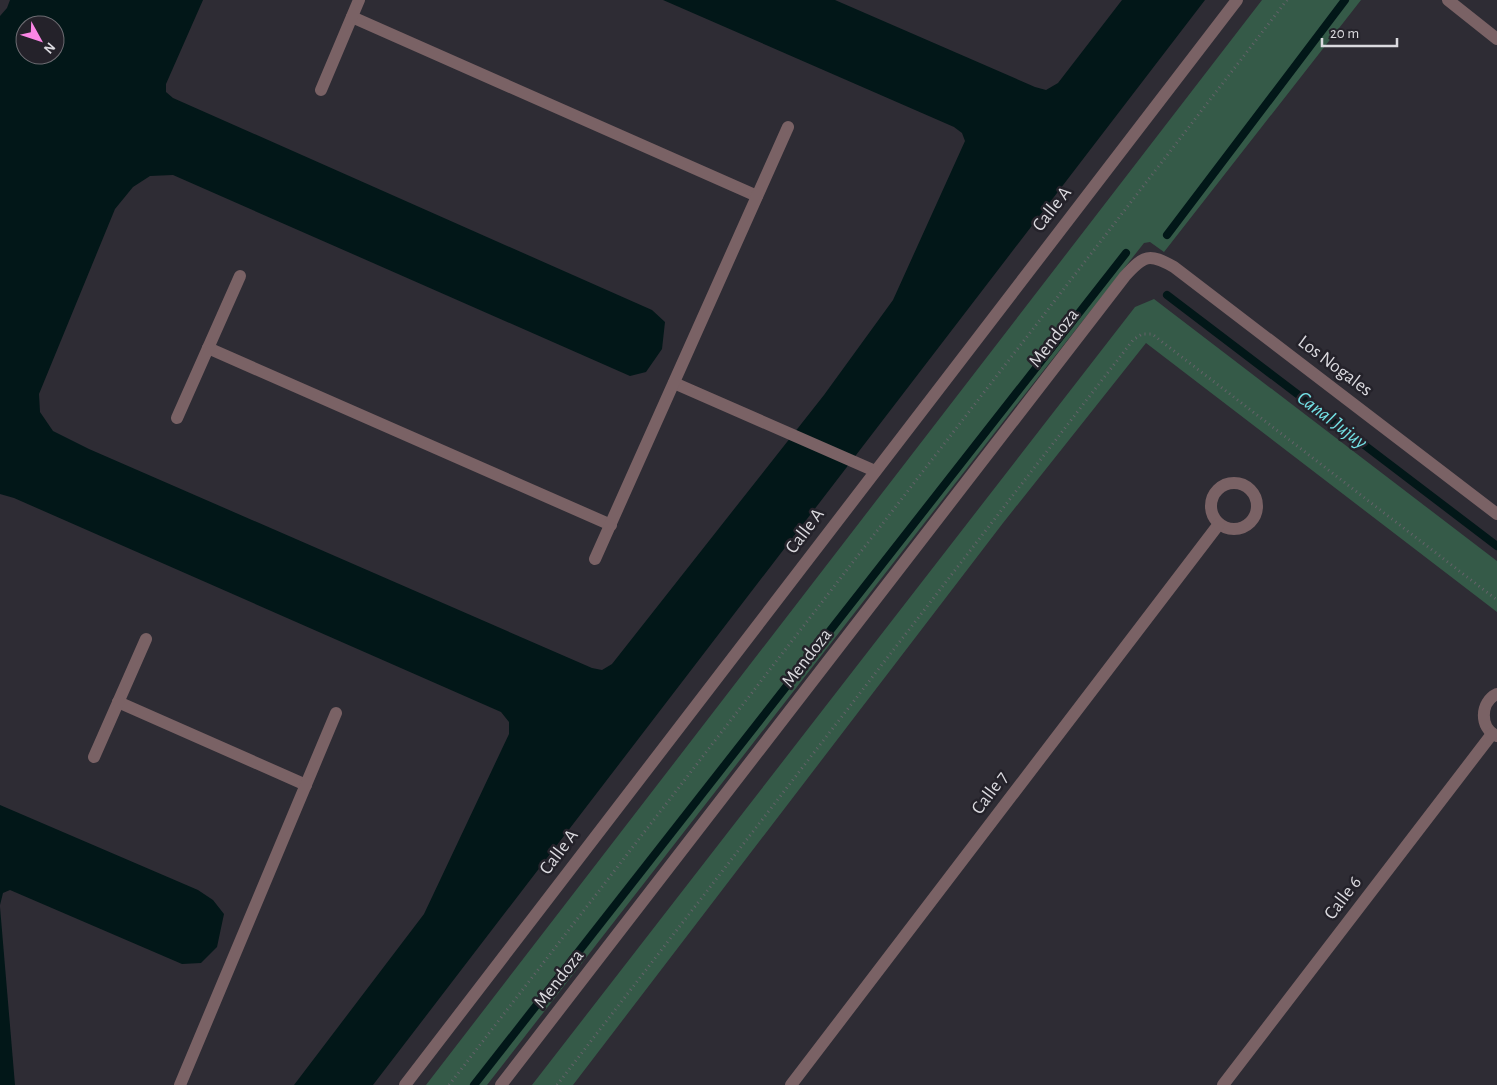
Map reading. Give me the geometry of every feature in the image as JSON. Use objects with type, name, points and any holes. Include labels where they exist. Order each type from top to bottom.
[{"type":"street","points":[[321,90],[359,0]]},
{"type":"street","name":"Calle A","points":[[405,1085],[1237,0]]},
{"type":"street","points":[[1448,0],[1497,39]]},
{"type":"street","points":[[352,17],[757,196]]},
{"type":"street","points":[[595,559],[788,127]]},
{"type":"street","name":"Los Nogales","points":[[1145,258],[1159,258],[1174,267],[1497,514]]},
{"type":"street","name":"Mendoza","points":[[501,1085],[1125,276],[1145,258]]},
{"type":"street","points":[[177,418],[240,276]]},
{"type":"street","points":[[208,348],[610,525]]},
{"type":"street","points":[[674,383],[875,471]]},
{"type":"street","name":"Calle 7","points":[[791,1085],[1219,524]]},
{"type":"street","points":[[94,757],[146,639]]},
{"type":"street","name":"Calle 6","points":[[1223,1085],[1495,735],[1486,727],[1483,718],[1488,701],[1497,694]]},
{"type":"street","points":[[118,702],[306,785]]},
{"type":"street","points":[[180,1085],[336,712]]},
{"type":"path","points":[[449,1085],[1287,0]]},
{"type":"path","points":[[557,1085],[1134,340],[1142,334],[1152,334],[1497,600]]},
{"type":"green space","points":[[1262,0],[1361,0],[1164,252],[1150,242],[1144,243],[487,1085],[426,1085]]},
{"type":"green space","points":[[1154,299],[1497,561],[1497,612],[1146,343],[1003,523],[573,1085],[532,1085],[1135,307]]},
{"type":"shaded area","points":[[10,0],[203,0],[166,84],[166,92],[173,98],[652,310],[665,322],[662,349],[646,372],[630,376],[173,175],[150,176],[133,187],[115,209],[39,394],[40,412],[53,431],[89,449],[592,668],[602,670],[612,664],[824,395],[893,300],[965,141],[962,133],[954,127],[663,0],[835,0],[1035,87],[1046,90],[1058,83],[1122,0],[1205,0],[373,1085],[294,1085],[424,914],[509,734],[509,722],[501,712],[14,498],[0,494],[0,16],[7,8]]},
{"type":"shaded area","points":[[0,805],[198,890],[213,900],[224,914],[217,947],[201,963],[182,964],[10,890],[3,893],[0,905]]},
{"type":"shaded area","points":[[0,907],[15,1085],[0,1085]]},
{"type":"waterway","points":[[1167,235],[1345,0]]},
{"type":"waterway","points":[[474,1085],[1126,253]]},
{"type":"waterway","name":"Canal Jujuy","points":[[1167,295],[1497,546]]}]
